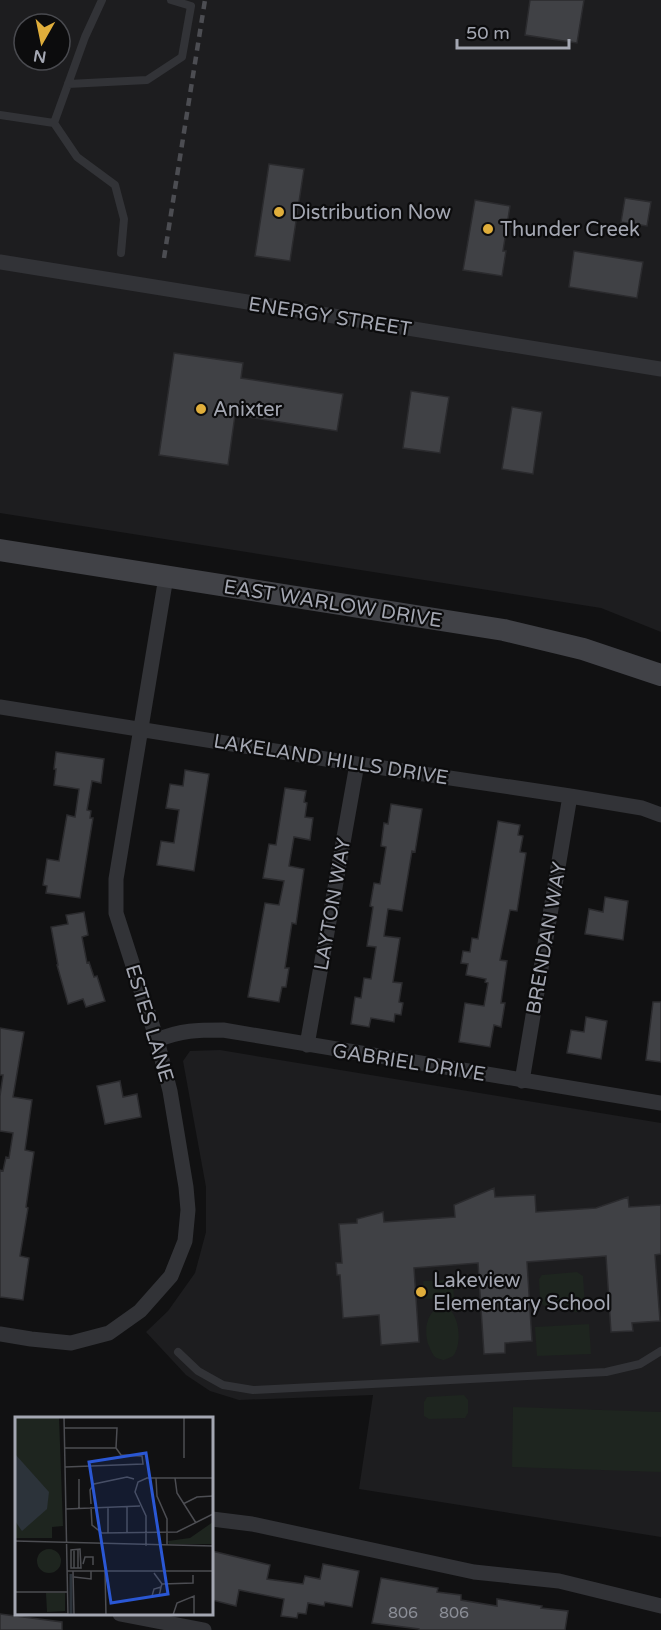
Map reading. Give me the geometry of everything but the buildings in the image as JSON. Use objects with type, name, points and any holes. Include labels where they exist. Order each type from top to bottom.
[{"type":"street","name":"ENERGY STREET","points":[[0,262],[661,369]]},
{"type":"street","name":"EAST WARLOW DRIVE","points":[[0,550],[504,630],[583,649],[661,675]]},
{"type":"street","name":"ESTES LANE","points":[[0,1334],[71,1343],[109,1333],[140,1311],[171,1276],[185,1241],[188,1210],[186,1187],[170,1091],[157,1040],[116,914],[116,879],[166,577]]},
{"type":"street","name":"LAKELAND HILLS DRIVE","points":[[0,707],[570,796],[642,808],[661,815]]},
{"type":"street","name":"LAYTON WAY","points":[[307,1045],[357,764]]},
{"type":"street","name":"BRENDAN WAY","points":[[522,1081],[570,796]]},
{"type":"street","name":"GABRIEL DRIVE","points":[[157,1040],[176,1033],[224,1030],[661,1103]]},
{"type":"street","points":[[213,1519],[252,1524],[474,1572],[559,1581],[661,1606]]},
{"type":"street","points":[[125,1615],[204,1630]]},
{"type":"lane","points":[[54,123],[85,37],[102,0]]},
{"type":"lane","points":[[68,84],[147,80],[182,57],[191,6],[171,0]]},
{"type":"lane","points":[[0,115],[54,123],[77,157],[115,184],[124,219],[121,253]]},
{"type":"lane","points":[[178,1352],[198,1371],[223,1385],[253,1390],[606,1372],[640,1364],[661,1351]]},
{"type":"shaded area","points":[[0,0],[661,0],[661,632],[601,608],[0,513]]},
{"type":"shaded area","name":"Lakeview Elementary School","points":[[220,1050],[661,1123],[661,1537],[359,1489],[373,1395],[239,1400],[210,1391],[186,1375],[146,1332],[168,1311],[195,1273],[206,1232],[206,1187],[183,1061],[190,1051]]},
{"type":"shaded area","points":[[577,1272],[583,1276],[585,1307],[581,1312],[568,1309],[566,1304],[544,1306],[540,1301],[539,1279],[542,1275]]},
{"type":"shaded area","points":[[453,1280],[454,1298],[424,1299],[423,1281]]},
{"type":"shaded area","points":[[440,1306],[453,1313],[459,1339],[453,1356],[444,1360],[433,1354],[426,1333],[429,1318]]},
{"type":"shaded area","points":[[589,1324],[591,1354],[537,1356],[535,1327]]},
{"type":"shaded area","points":[[464,1395],[468,1400],[468,1413],[465,1418],[429,1419],[424,1416],[424,1402],[427,1397]]},
{"type":"shaded area","points":[[513,1407],[661,1412],[661,1472],[512,1467]]},
{"type":"railway","points":[[164,258],[205,0]]},
{"type":"place","name":"Distribution Now","points":[[279,212]]},
{"type":"place","name":"Thunder Creek","points":[[488,229]]},
{"type":"place","name":"Anixter","points":[[201,409]]},
{"type":"place","name":"Lakeview Elementary School","points":[[421,1292]]}]
